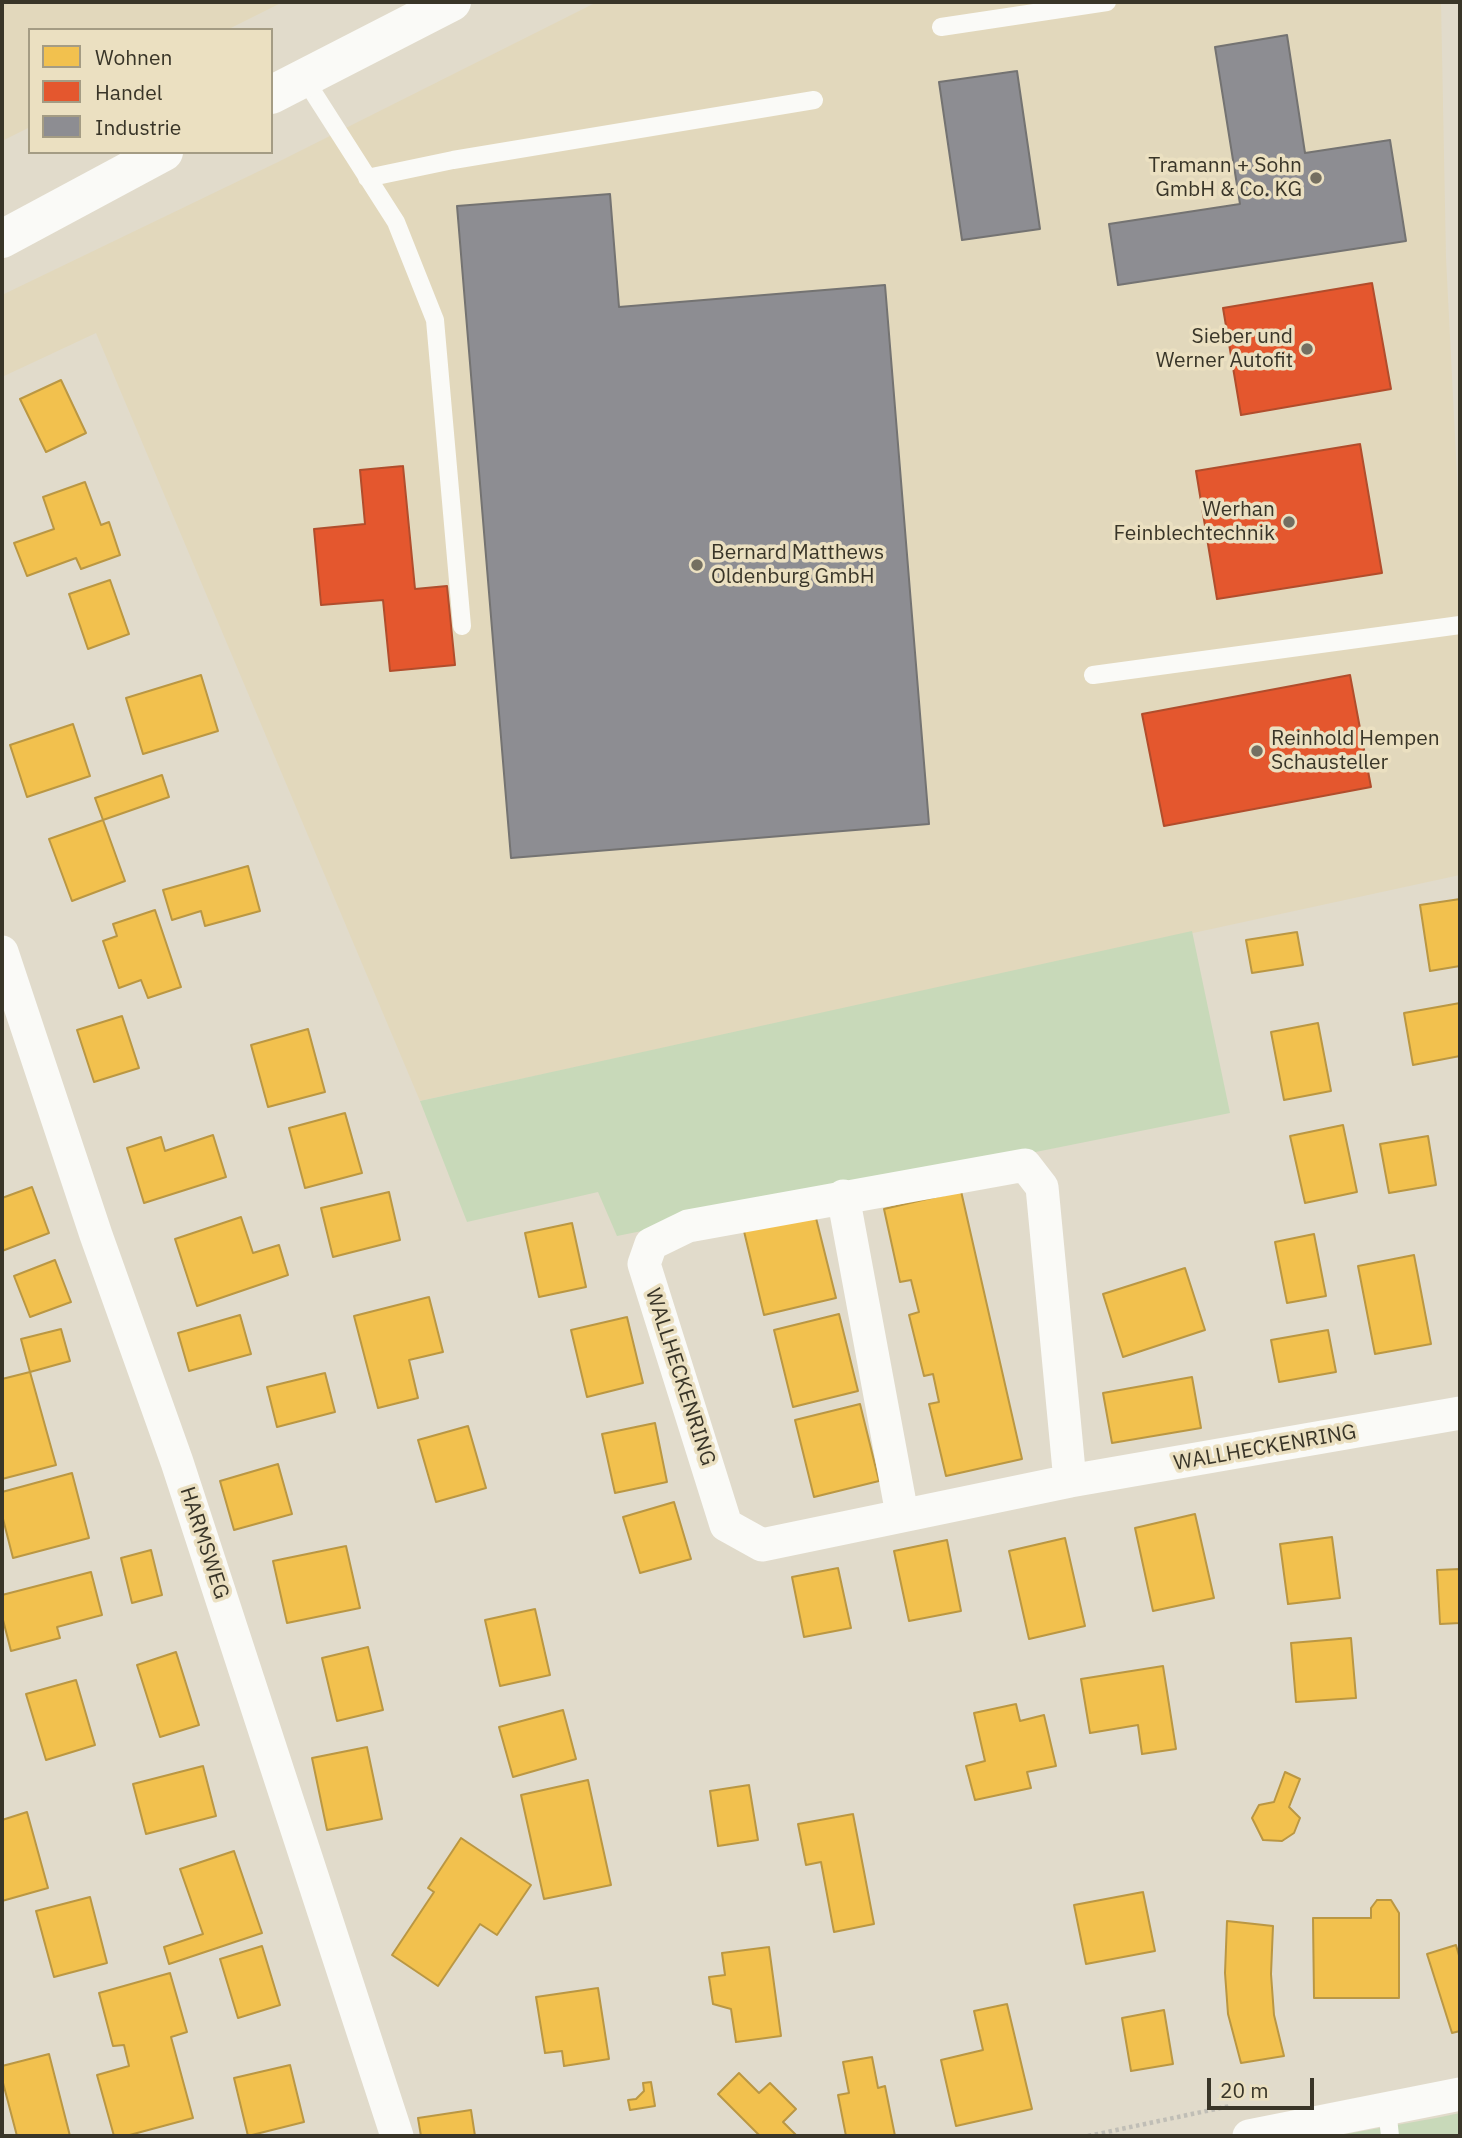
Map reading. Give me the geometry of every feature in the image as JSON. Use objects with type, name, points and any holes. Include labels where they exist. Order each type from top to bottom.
[{"type":"street","points":[[288,86],[452,2]]},
{"type":"street","points":[[2,239],[160,154]]},
{"type":"street","name":"HARMSWEG","points":[[2,952],[96,1235],[177,1462],[397,2136]]},
{"type":"street","name":"WALLHECKENRING","points":[[1070,1481],[1042,1186],[1025,1165],[688,1226],[650,1244],[644,1264],[726,1525],[762,1545],[1070,1481],[1460,1413]]},
{"type":"street","points":[[843,1196],[902,1514]]},
{"type":"street","points":[[1249,2136],[1388,2123],[1460,2094]]},
{"type":"lane","points":[[941,27],[1107,2]]},
{"type":"lane","points":[[288,86],[367,178],[396,222],[435,320],[462,626]]},
{"type":"lane","points":[[367,178],[453,160],[814,100]]},
{"type":"lane","points":[[1093,675],[1460,625]]},
{"type":"shaded area","points":[[2,2],[283,2],[231,28],[28,28],[28,128],[2,141]]},
{"type":"shaded area","points":[[597,2],[1441,2],[1446,258],[1460,535],[1460,875],[420,1101],[96,333],[2,377],[2,295],[278,162]]},
{"type":"green space","points":[[1192,931],[1230,1113],[617,1236],[598,1192],[467,1222],[420,1101]]},
{"type":"green space","points":[[1460,2113],[1460,2136],[1335,2136],[1436,2118]]},
{"type":"building: Wohnen","points":[[61,380],[86,433],[46,452],[20,399]]},
{"type":"building: Wohnen","points":[[85,482],[101,525],[109,522],[120,555],[81,569],[76,558],[27,576],[14,543],[54,529],[43,497]]},
{"type":"building: Wohnen","points":[[110,580],[129,634],[88,649],[69,594]]},
{"type":"building: Wohnen","points":[[201,675],[218,731],[143,754],[126,698]]},
{"type":"building: Wohnen","points":[[73,724],[90,776],[27,797],[10,745]]},
{"type":"building: Wohnen","points":[[162,775],[169,797],[103,820],[95,798]]},
{"type":"building: Wohnen","points":[[103,820],[125,881],[72,901],[49,839]]},
{"type":"building: Wohnen","points":[[248,866],[260,911],[205,926],[201,911],[172,920],[163,890]]},
{"type":"building: Wohnen","points":[[1460,899],[1460,966],[1430,971],[1420,905]]},
{"type":"building: Wohnen","points":[[155,910],[181,987],[148,998],[141,980],[119,988],[103,941],[117,936],[113,924]]},
{"type":"building: Wohnen","points":[[1297,932],[1303,965],[1252,973],[1246,940]]},
{"type":"building: Wohnen","points":[[1460,1003],[1460,1056],[1413,1065],[1404,1013]]},
{"type":"building: Wohnen","points":[[122,1016],[139,1068],[94,1082],[77,1030]]},
{"type":"building: Wohnen","points":[[1318,1023],[1331,1091],[1284,1100],[1271,1032]]},
{"type":"building: Wohnen","points":[[308,1029],[325,1092],[268,1107],[251,1045]]},
{"type":"building: Wohnen","points":[[345,1113],[362,1173],[305,1188],[289,1128]]},
{"type":"building: Wohnen","points":[[1343,1125],[1357,1192],[1305,1203],[1290,1136]]},
{"type":"building: Wohnen","points":[[213,1135],[226,1177],[144,1203],[127,1148],[161,1137],[165,1151]]},
{"type":"building: Wohnen","points":[[1428,1136],[1436,1185],[1389,1193],[1380,1144]]},
{"type":"building: Wohnen","points":[[32,1187],[49,1233],[2,1251],[2,1198]]},
{"type":"building: Wohnen","points":[[961,1191],[1022,1459],[946,1476],[929,1404],[939,1402],[933,1374],[924,1376],[909,1315],[919,1312],[911,1280],[900,1282],[884,1209]]},
{"type":"building: Wohnen","points":[[389,1192],[400,1240],[333,1257],[321,1208]]},
{"type":"building: Wohnen","points":[[814,1210],[836,1298],[764,1315],[743,1227]]},
{"type":"building: Wohnen","points":[[241,1217],[253,1253],[279,1245],[288,1275],[197,1306],[175,1239]]},
{"type":"building: Wohnen","points":[[572,1223],[586,1287],[539,1297],[525,1233]]},
{"type":"building: Wohnen","points":[[1314,1234],[1326,1296],[1287,1303],[1275,1242]]},
{"type":"building: Wohnen","points":[[1414,1255],[1431,1344],[1375,1354],[1358,1266]]},
{"type":"building: Wohnen","points":[[55,1260],[71,1302],[30,1317],[14,1276]]},
{"type":"building: Wohnen","points":[[1185,1268],[1205,1330],[1123,1357],[1103,1294]]},
{"type":"building: Wohnen","points":[[429,1297],[443,1352],[409,1360],[418,1398],[378,1408],[354,1316]]},
{"type":"building: Wohnen","points":[[839,1314],[858,1391],[793,1407],[774,1330]]},
{"type":"building: Wohnen","points":[[240,1315],[251,1354],[189,1371],[178,1333]]},
{"type":"building: Wohnen","points":[[627,1317],[643,1383],[587,1397],[571,1330]]},
{"type":"building: Wohnen","points":[[61,1329],[70,1361],[30,1372],[21,1339]]},
{"type":"building: Wohnen","points":[[1328,1330],[1336,1372],[1279,1382],[1271,1340]]},
{"type":"building: Wohnen","points":[[30,1372],[56,1465],[2,1479],[2,1379]]},
{"type":"building: Wohnen","points":[[325,1373],[335,1412],[277,1427],[267,1387]]},
{"type":"building: Wohnen","points":[[1192,1377],[1201,1428],[1112,1443],[1103,1393]]},
{"type":"building: Wohnen","points":[[860,1404],[879,1481],[814,1497],[795,1420]]},
{"type":"building: Wohnen","points":[[655,1423],[667,1482],[615,1493],[602,1434]]},
{"type":"building: Wohnen","points":[[468,1426],[486,1488],[436,1502],[418,1440]]},
{"type":"building: Wohnen","points":[[278,1464],[292,1514],[234,1530],[220,1481]]},
{"type":"building: Wohnen","points":[[72,1473],[89,1538],[13,1558],[2,1515],[2,1492]]},
{"type":"building: Wohnen","points":[[674,1502],[691,1559],[640,1573],[623,1517]]},
{"type":"building: Wohnen","points":[[1195,1514],[1214,1598],[1153,1611],[1135,1528]]},
{"type":"building: Wohnen","points":[[1332,1537],[1340,1598],[1288,1604],[1280,1544]]},
{"type":"building: Wohnen","points":[[1065,1538],[1085,1626],[1029,1639],[1009,1551]]},
{"type":"building: Wohnen","points":[[947,1540],[961,1611],[909,1621],[894,1551]]},
{"type":"building: Wohnen","points":[[346,1546],[360,1608],[287,1623],[273,1561]]},
{"type":"building: Wohnen","points":[[151,1550],[162,1595],[132,1603],[121,1558]]},
{"type":"building: Wohnen","points":[[838,1568],[851,1628],[804,1637],[792,1577]]},
{"type":"building: Wohnen","points":[[1460,1569],[1460,1623],[1440,1624],[1437,1570]]},
{"type":"building: Wohnen","points":[[91,1572],[102,1615],[57,1627],[60,1638],[11,1651],[2,1616],[2,1595]]},
{"type":"building: Wohnen","points":[[535,1609],[550,1675],[500,1686],[485,1620]]},
{"type":"building: Wohnen","points":[[1351,1638],[1356,1698],[1296,1702],[1291,1643]]},
{"type":"building: Wohnen","points":[[368,1647],[383,1710],[337,1721],[322,1658]]},
{"type":"building: Wohnen","points":[[176,1652],[199,1725],[160,1737],[137,1665]]},
{"type":"building: Wohnen","points":[[1163,1666],[1176,1749],[1142,1754],[1138,1725],[1090,1733],[1081,1679]]},
{"type":"building: Wohnen","points":[[76,1680],[95,1745],[46,1760],[26,1694]]},
{"type":"building: Wohnen","points":[[1016,1704],[1020,1721],[1044,1715],[1056,1766],[1027,1772],[1031,1788],[975,1800],[966,1766],[985,1761],[974,1713]]},
{"type":"building: Wohnen","points":[[563,1710],[576,1759],[513,1777],[499,1727]]},
{"type":"building: Wohnen","points":[[367,1747],[382,1819],[327,1830],[312,1758]]},
{"type":"building: Wohnen","points":[[203,1766],[216,1816],[146,1834],[133,1784]]},
{"type":"building: Wohnen","points":[[1285,1772],[1300,1779],[1289,1807],[1300,1818],[1294,1833],[1282,1841],[1263,1840],[1252,1818],[1259,1805],[1274,1802]]},
{"type":"building: Wohnen","points":[[588,1780],[611,1885],[544,1899],[521,1795]]},
{"type":"building: Wohnen","points":[[749,1785],[758,1840],[718,1846],[710,1791]]},
{"type":"building: Wohnen","points":[[27,1812],[48,1888],[2,1901],[2,1820]]},
{"type":"building: Wohnen","points":[[853,1814],[874,1924],[834,1932],[821,1862],[806,1865],[798,1824]]},
{"type":"building: Wohnen","points":[[461,1838],[531,1885],[497,1935],[480,1924],[438,1986],[392,1955],[434,1892],[428,1888]]},
{"type":"building: Wohnen","points":[[234,1851],[262,1933],[169,1964],[164,1947],[203,1934],[180,1869]]},
{"type":"building: Wohnen","points":[[1143,1892],[1155,1951],[1086,1964],[1074,1905]]},
{"type":"building: Wohnen","points":[[90,1897],[107,1963],[54,1977],[36,1911]]},
{"type":"building: Wohnen","points":[[1377,1900],[1391,1900],[1399,1913],[1399,1998],[1314,1998],[1313,1918],[1371,1918],[1371,1908]]},
{"type":"building: Wohnen","points":[[1227,1921],[1273,1926],[1271,1974],[1274,2015],[1284,2056],[1241,2063],[1228,2014],[1225,1973]]},
{"type":"building: Wohnen","points":[[1456,1945],[1460,1959],[1460,2031],[1452,2033],[1427,1954]]},
{"type":"building: Wohnen","points":[[262,1946],[280,2005],[238,2018],[220,1959]]},
{"type":"building: Wohnen","points":[[769,1947],[781,2036],[736,2042],[731,2009],[713,2004],[709,1977],[725,1975],[722,1953]]},
{"type":"building: Wohnen","points":[[170,1973],[187,2032],[171,2037],[193,2118],[126,2136],[114,2136],[97,2075],[129,2066],[124,2045],[113,2046],[99,1993]]},
{"type":"building: Wohnen","points":[[598,1988],[609,2059],[564,2066],[562,2051],[545,2053],[536,1997]]},
{"type":"building: Wohnen","points":[[1007,2004],[1032,2109],[956,2126],[941,2060],[983,2050],[974,2011]]},
{"type":"building: Wohnen","points":[[1164,2010],[1173,2064],[1131,2071],[1122,2018]]},
{"type":"building: Wohnen","points":[[49,2054],[70,2136],[17,2136],[2,2079],[2,2066]]},
{"type":"building: Wohnen","points":[[872,2057],[878,2088],[885,2086],[895,2136],[846,2136],[838,2095],[849,2093],[843,2062]]},
{"type":"building: Wohnen","points":[[290,2065],[304,2122],[248,2136],[234,2078]]},
{"type":"building: Wohnen","points":[[739,2073],[759,2093],[770,2083],[796,2109],[783,2122],[797,2136],[760,2136],[718,2094]]},
{"type":"building: Wohnen","points":[[651,2082],[655,2106],[630,2110],[628,2100],[636,2099],[644,2091],[643,2083]]},
{"type":"building: Wohnen","points":[[471,2110],[475,2136],[421,2136],[418,2118]]},
{"type":"building: Handel","name":"Sieber und Werner Autofit","points":[[1372,283],[1391,389],[1241,415],[1223,308]]},
{"type":"building: Handel","name":"Werhan Feinblechtechnik","points":[[1360,444],[1382,573],[1217,599],[1196,471]]},
{"type":"building: Handel","points":[[403,466],[415,589],[447,586],[455,665],[390,671],[383,600],[321,605],[314,529],[365,524],[360,470]]},
{"type":"building: Handel","name":"Reinhold Hempen Schausteller","points":[[1350,675],[1371,787],[1164,826],[1142,714]]},
{"type":"building: Industrie","name":"Tramann + Sohn GmbH & Co. KG","points":[[1287,35],[1305,153],[1390,140],[1406,241],[1118,285],[1109,224],[1240,204],[1215,47]]},
{"type":"building: Industrie","points":[[1017,71],[1040,229],[962,240],[939,82]]},
{"type":"building: Industrie","name":"Bernard Matthews Oldenburg GmbH","points":[[610,194],[619,307],[885,285],[929,824],[511,858],[457,206]]},
{"type":"place","name":"Tramann + Sohn GmbH & Co. KG","points":[[1316,178]]},
{"type":"place","name":"Sieber und Werner Autofit","points":[[1307,349]]},
{"type":"place","name":"Werhan Feinblechtechnik","points":[[1289,522]]},
{"type":"place","name":"Bernard Matthews Oldenburg GmbH","points":[[697,565]]},
{"type":"place","name":"Reinhold Hempen Schausteller","points":[[1257,751]]}]
